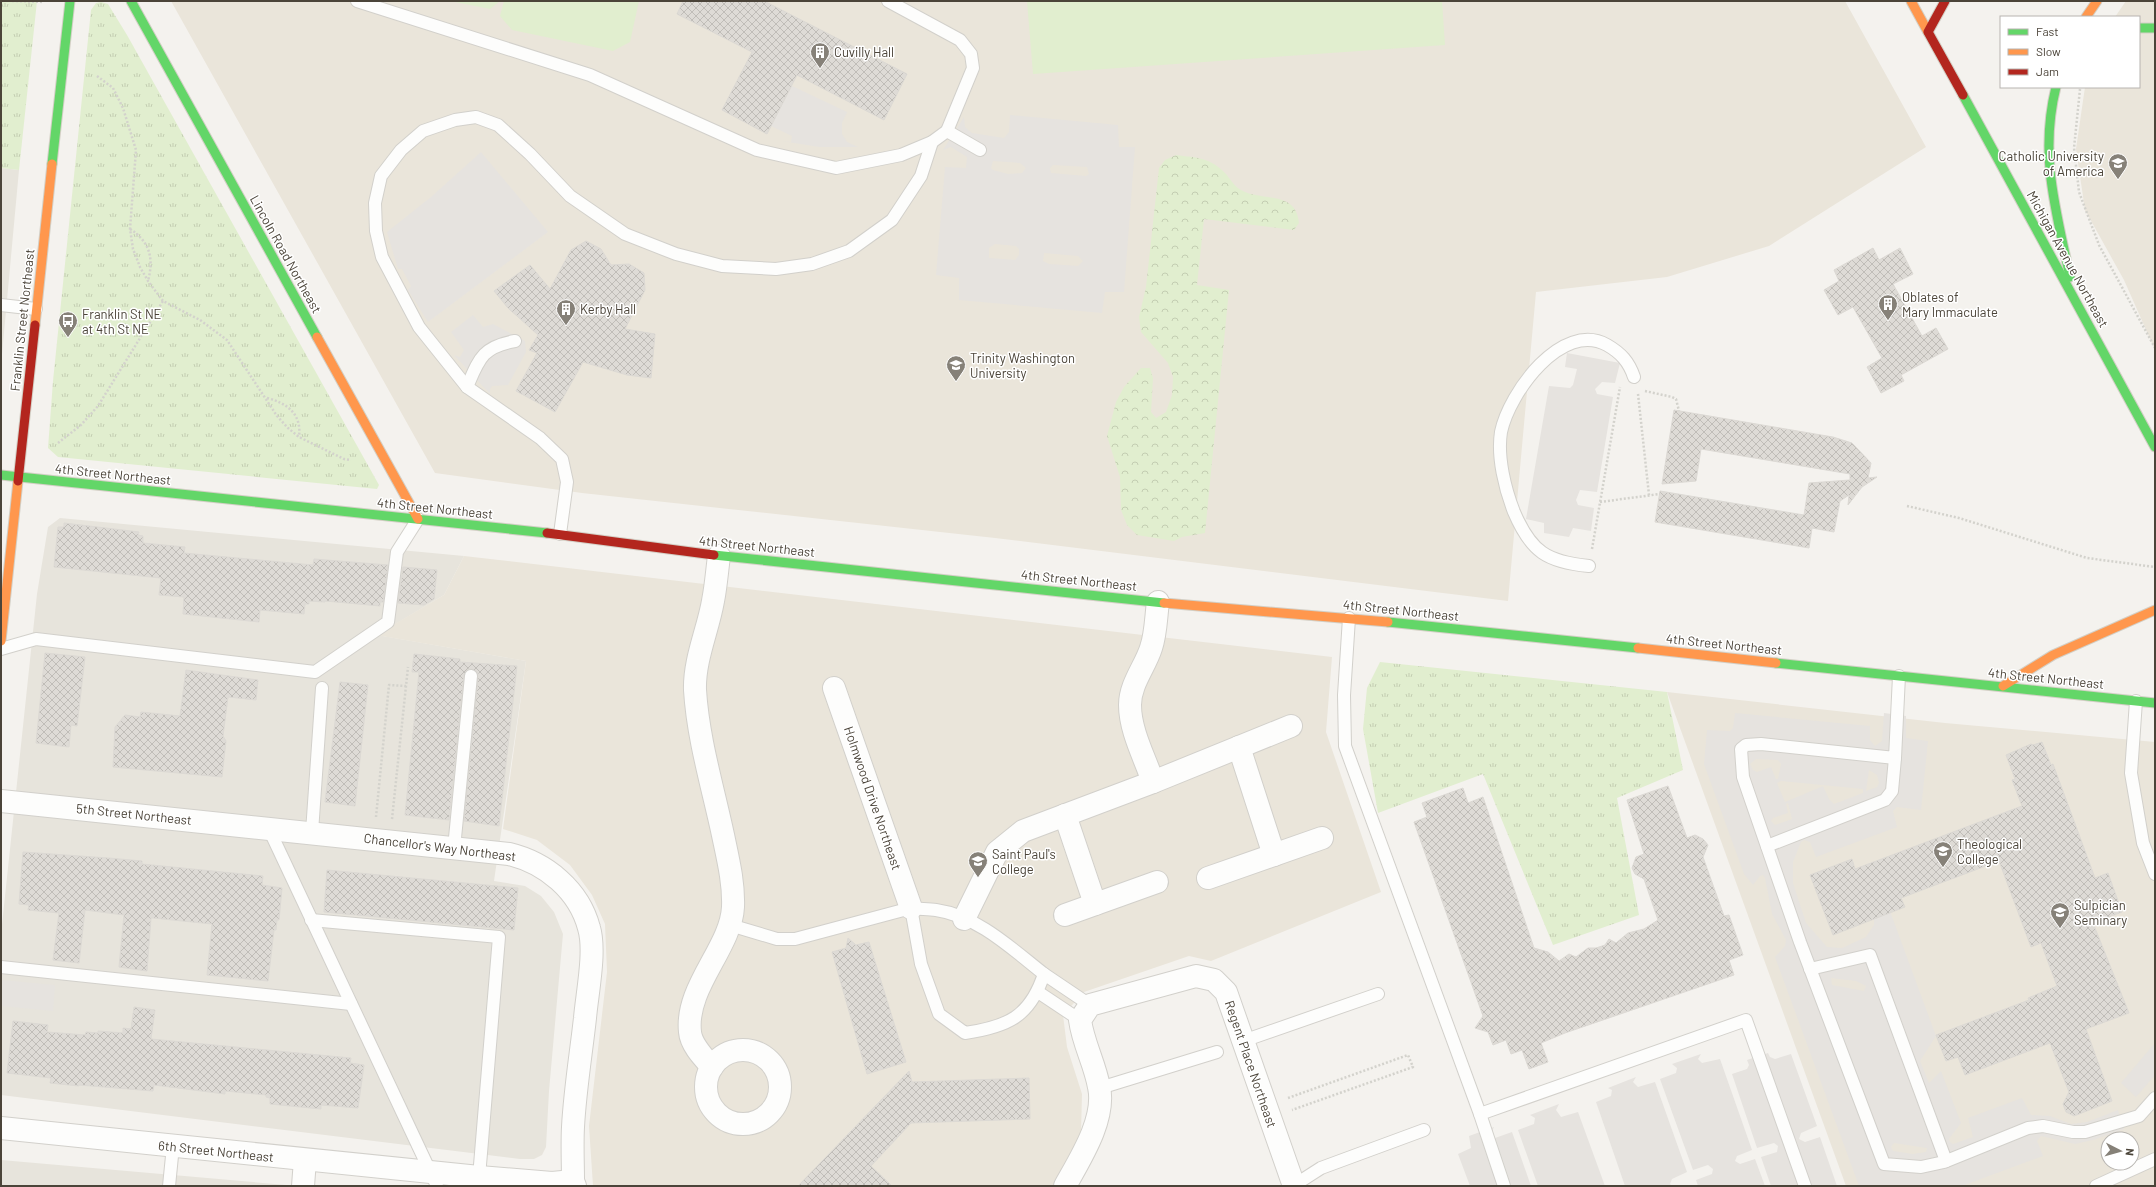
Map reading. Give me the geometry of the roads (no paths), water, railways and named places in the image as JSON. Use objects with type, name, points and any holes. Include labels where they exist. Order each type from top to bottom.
[{"type":"street","name":"Franklin Street Northeast","points":[[1,641],[70,1]]},
{"type":"street","name":"Lincoln Road Northeast","points":[[131,1],[418,519]]},
{"type":"street","name":"Michigan Avenue Northeast","points":[[1911,1],[2155,447]]},
{"type":"street","points":[[1928,32],[1945,1]]},
{"type":"street","points":[[2087,16],[2097,1]]},
{"type":"street","points":[[2140,28],[2155,28]]},
{"type":"street","points":[[2056,88],[2050,104],[2048,123],[2048,164],[2074,298]]},
{"type":"street","name":"4th Street Northeast","points":[[1,475],[560,534],[719,556],[1158,602],[1349,618],[2155,703]]},
{"type":"street","points":[[712,1067],[698,1050],[690,1032],[692,1010],[703,978],[730,925],[733,907],[731,874],[700,726],[695,688],[698,662],[713,601],[719,556]]},
{"type":"street","points":[[1153,782],[1133,725],[1130,704],[1135,682],[1152,646],[1158,602]]},
{"type":"street","points":[[2003,686],[2053,655],[2155,610]]},
{"type":"street","name":"Holmwood Drive Northeast","points":[[834,688],[911,908]]},
{"type":"street","points":[[964,919],[997,852],[1023,831],[1153,782],[1291,726]]},
{"type":"street","points":[[1239,747],[1274,855]]},
{"type":"street","name":"5th Street Northeast","points":[[1,801],[268,827]]},
{"type":"street","points":[[1064,815],[1095,904]]},
{"type":"street","name":"Chancellor's Way Northeast","points":[[268,827],[509,854],[521,857],[543,867],[559,879],[579,905],[590,928],[591,961],[573,1128],[574,1184],[435,1179]]},
{"type":"street","points":[[1208,878],[1322,838]]},
{"type":"street","points":[[1065,915],[1157,882]]},
{"type":"street","name":"Regent Place Northeast","points":[[1085,1012],[1196,976],[1214,980],[1226,992],[1294,1186]]},
{"type":"street","points":[[1065,1186],[1088,1145],[1098,1116],[1100,1088],[1082,1033],[1085,1012]]},
{"type":"street","name":"6th Street Northeast","points":[[1,1128],[306,1160],[435,1179]]},
{"type":"street","points":[[303,1186],[306,1160]]},
{"type":"lane","points":[[357,1],[590,75],[757,150],[836,168],[901,155],[932,142],[947,131],[973,68],[971,54],[960,40],[888,1]]},
{"type":"lane","points":[[560,534],[567,482],[562,459],[540,438],[467,387],[418,328],[382,257],[376,230],[375,203],[381,176],[401,150],[423,131],[455,120],[476,117],[498,125],[530,154],[570,196],[625,234],[676,254],[722,266],[776,269],[812,264],[849,251],[892,220],[921,176],[932,142]]},
{"type":"lane","points":[[947,131],[980,150]]},
{"type":"lane","points":[[1,305],[36,309]]},
{"type":"lane","points":[[1589,566],[1549,558],[1530,544],[1522,531],[1512,506],[1502,464],[1501,431],[1513,402],[1522,388],[1555,350],[1568,344],[1580,340],[1602,342],[1614,349],[1624,358],[1634,377]]},
{"type":"lane","points":[[467,387],[480,358],[498,344],[515,341]]},
{"type":"lane","points":[[1,649],[36,639],[315,672],[388,622],[397,552],[418,519]]},
{"type":"lane","points":[[1349,618],[1344,695],[1346,746],[1480,1114],[1504,1186]]},
{"type":"lane","points":[[454,848],[471,676]]},
{"type":"lane","points":[[1767,846],[1885,800],[1892,791],[1900,676]]},
{"type":"lane","points":[[312,832],[322,688]]},
{"type":"lane","points":[[2136,701],[2132,773],[2143,843],[2155,874]]},
{"type":"lane","points":[[1895,758],[1761,744],[1746,745],[1741,749],[1743,777],[1810,969],[1884,1164],[1921,1167],[1946,1161],[2028,1128],[2042,1126],[2073,1132],[2085,1132],[2139,1116],[2155,1098]]},
{"type":"lane","points":[[268,827],[435,1179]]},
{"type":"lane","points":[[730,925],[777,939],[795,939],[911,908],[937,910],[964,919],[989,932],[1044,974],[1085,1012]]},
{"type":"lane","points":[[911,908],[921,964],[939,1014],[964,1033],[992,1029],[1017,1017],[1038,992],[1044,974]]},
{"type":"lane","points":[[312,920],[499,937],[468,1180]]},
{"type":"lane","points":[[1810,969],[1870,955],[1946,1161]]},
{"type":"lane","points":[[1,967],[351,1004]]},
{"type":"lane","points":[[1038,992],[1085,1012]]},
{"type":"lane","points":[[1243,1041],[1378,994]]},
{"type":"lane","points":[[1480,1114],[1746,1020],[1805,1186]]},
{"type":"lane","points":[[1100,1088],[1217,1052]]},
{"type":"lane","points":[[1294,1186],[1321,1168],[1424,1130]]},
{"type":"lane","points":[[169,1186],[173,1146]]},
{"type":"lane","points":[[2096,1186],[2155,1159]]},
{"type":"place","name":"Cuvilly Hall","points":[[820,69]]},
{"type":"place","name":"Catholic University of America","points":[[2118,180]]},
{"type":"place","name":"Oblates of Mary Immaculate","points":[[1888,321]]},
{"type":"place","name":"Kerby Hall","points":[[566,326]]},
{"type":"place","name":"Franklin St NE at 4th St NE","points":[[68,338]]},
{"type":"place","name":"Trinity Washington University","points":[[956,382]]},
{"type":"place","name":"Theological College","points":[[1943,868]]},
{"type":"place","name":"Saint Paul's College","points":[[978,878]]},
{"type":"place","name":"Sulpician Seminary","points":[[2060,929]]}]
